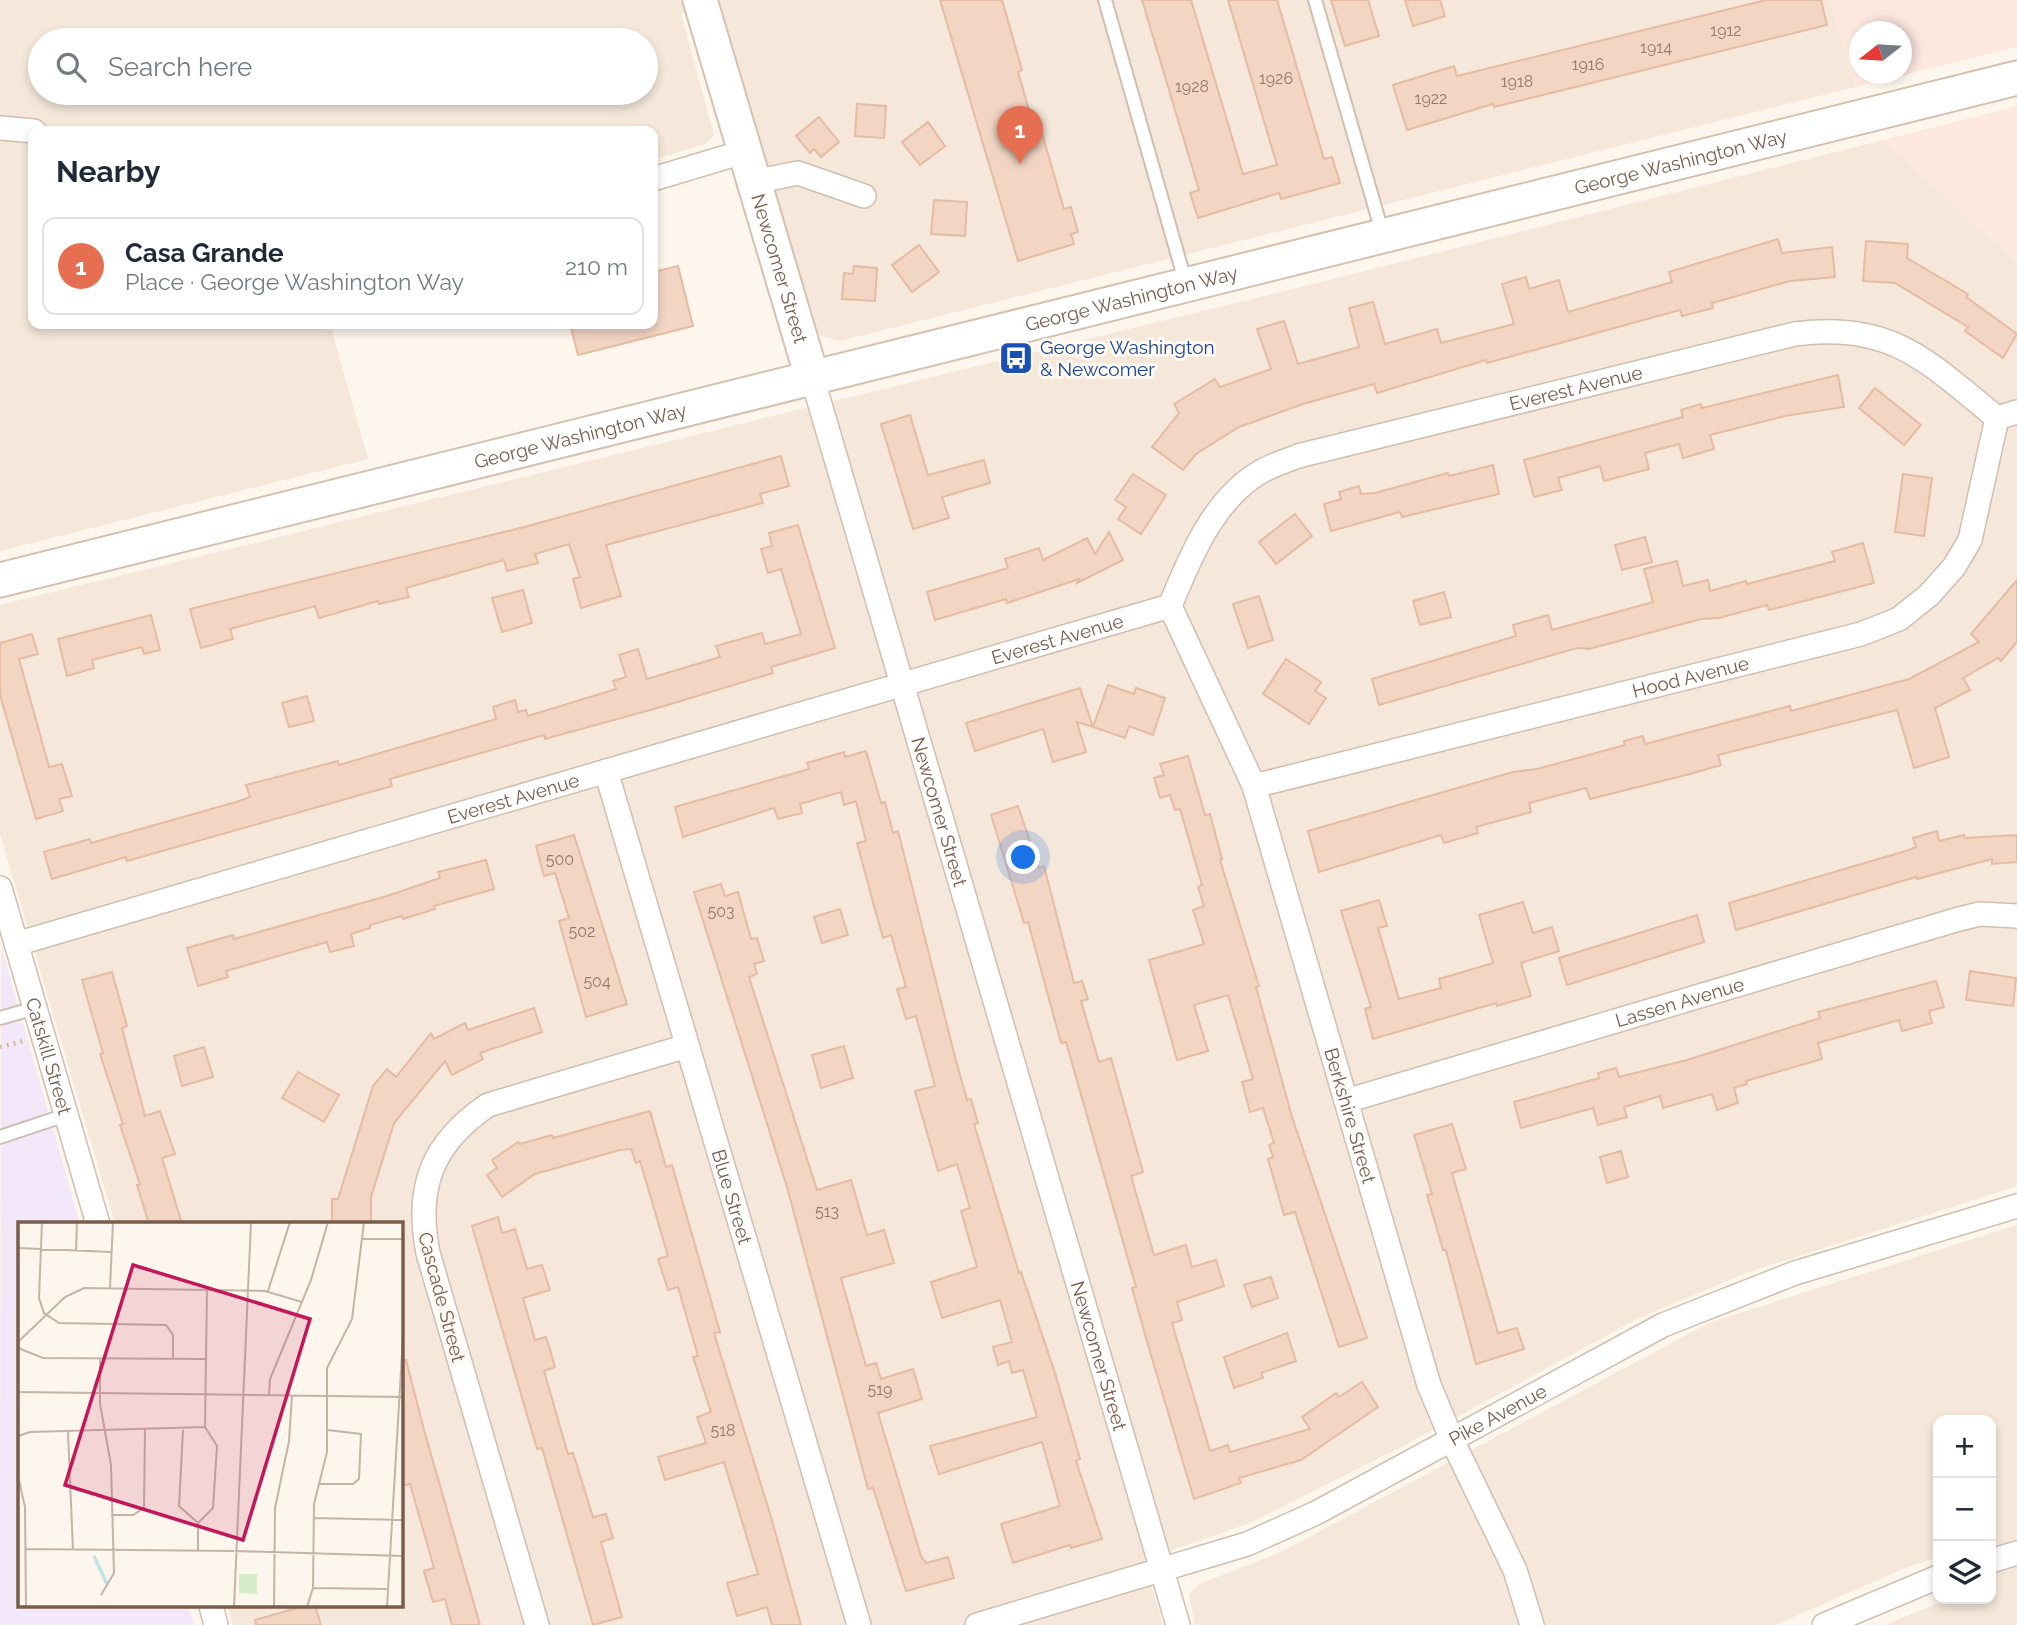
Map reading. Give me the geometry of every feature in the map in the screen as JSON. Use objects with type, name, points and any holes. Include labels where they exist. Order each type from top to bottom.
[{"type":"main road","name":"Newcomer Street","points":[[700,0],[812,377]]},
{"type":"main road","name":"George Washington Way","points":[[0,580],[2017,78]]},
{"type":"street","points":[[0,128],[28,130]]},
{"type":"street","points":[[658,178],[748,167],[797,173],[864,196]]},
{"type":"street","name":"Everest Avenue","points":[[16,944],[902,682],[1170,606],[1182,575],[1215,515],[1234,493],[1261,472],[1298,456],[1795,334],[1831,329],[1858,331],[1885,339],[2007,415]]},
{"type":"street","name":"Newcomer Street","points":[[812,377],[1178,1625]]},
{"type":"street","name":"Hood Avenue","points":[[1254,786],[1861,635],[1899,619],[1929,595],[1946,576],[1970,540],[2007,415]]},
{"type":"street","name":"Berkshire Street","points":[[1170,606],[1254,786],[1429,1385],[1514,1570],[1532,1625]]},
{"type":"street","name":"Blue Street","points":[[606,771],[859,1625]]},
{"type":"street","name":"Catskill Street","points":[[0,888],[97,1222]]},
{"type":"street","name":"Lassen Avenue","points":[[1346,1101],[1959,919],[1980,914],[2017,916]]},
{"type":"street","name":"Cascade Street","points":[[537,1625],[428,1253],[422,1224],[423,1193],[432,1168],[446,1143],[464,1122],[488,1105],[687,1046]]},
{"type":"street","name":"Pike Avenue","points":[[977,1625],[1247,1544],[1316,1513],[1663,1325],[1795,1273],[2017,1206]]},
{"type":"street","points":[[1996,1559],[2017,1553]]},
{"type":"street","points":[[1824,1625],[1933,1579]]},
{"type":"street","points":[[212,1608],[216,1625]]},
{"type":"lane","points":[[1105,0],[1186,284]]},
{"type":"lane","points":[[1315,0],[1383,236]]},
{"type":"lane","points":[[0,1018],[35,1008]]},
{"type":"lane","points":[[0,1137],[66,1115]]},
{"type":"path","points":[[0,1047],[27,1040]]},
{"type":"shaded area","points":[[0,0],[1830,0],[1849,66],[1849,84],[1854,84],[1855,87],[840,341],[821,336],[813,328],[719,3],[681,14],[714,135],[705,144],[658,158],[658,126],[28,126],[28,329],[331,329],[368,459],[0,551]]},
{"type":"shaded area","points":[[1830,0],[2017,0],[2017,47],[1912,73],[1912,21],[1849,21],[1849,66]]},
{"type":"shaded area","points":[[2017,106],[2017,263],[1883,140]]},
{"type":"shaded area","points":[[1883,140],[2017,263],[2017,1186],[1746,1273],[1639,1318],[1405,1445],[1250,1523],[1144,1560],[1163,1625],[233,1625],[228,1608],[402,1608],[402,1222],[114,1222],[0,834],[0,605],[1317,283]]},
{"type":"shaded area","points":[[1,946],[79,1222],[18,1222],[18,1608],[189,1608],[194,1625],[0,1625]]},
{"type":"shaded area","points":[[2017,1225],[2017,1625],[1885,1625],[1937,1604],[1996,1604],[1996,1415],[1933,1415],[1933,1559],[1905,1568],[1776,1625],[1195,1625],[1189,1595],[1199,1584],[1279,1553],[1711,1322]]},
{"type":"building","points":[[940,0],[1002,0],[1022,70],[1018,72],[1032,121],[1038,120],[1064,209],[1071,207],[1078,232],[1071,234],[1074,244],[1018,261]]},
{"type":"building","points":[[1142,0],[1191,0],[1243,174],[1277,165],[1228,0],[1277,0],[1324,159],[1332,157],[1340,183],[1281,199],[1279,193],[1198,218],[1190,193],[1199,190]]},
{"type":"building","points":[[1331,0],[1368,0],[1379,36],[1345,46]]},
{"type":"building","points":[[1405,0],[1440,0],[1445,16],[1413,26]]},
{"type":"building","points":[[1766,0],[1821,0],[1827,25],[1494,107],[1493,104],[1407,130],[1393,85],[1454,66],[1457,76]]},
{"type":"building","points":[[857,104],[886,106],[884,138],[855,136]]},
{"type":"building","points":[[819,117],[839,142],[821,157],[814,149],[810,153],[796,136]]},
{"type":"building","points":[[928,122],[945,146],[920,165],[902,142]]},
{"type":"building","points":[[934,200],[967,202],[965,236],[931,234]]},
{"type":"building","points":[[1778,239],[1782,253],[1832,247],[1835,277],[1790,281],[1712,303],[1713,308],[1682,316],[1680,310],[1487,363],[1486,360],[1377,393],[1374,384],[1303,404],[1239,427],[1196,454],[1183,470],[1152,447],[1179,413],[1174,404],[1215,379],[1220,387],[1271,369],[1257,329],[1284,321],[1298,364],[1359,347],[1349,308],[1373,302],[1385,344],[1437,329],[1441,343],[1514,324],[1502,284],[1526,277],[1529,289],[1559,280],[1568,312],[1672,282],[1669,272]]},
{"type":"building","points":[[1866,241],[1908,244],[1907,258],[1968,294],[1966,297],[2017,334],[2003,358],[1965,331],[1968,327],[1895,283],[1863,281]]},
{"type":"building","points":[[919,245],[939,272],[912,292],[892,265]]},
{"type":"building","points":[[678,266],[693,326],[578,355],[571,329],[658,329],[658,271]]},
{"type":"building","points":[[854,266],[877,268],[875,301],[842,299],[844,273],[853,274]]},
{"type":"building","points":[[1838,375],[1844,407],[1785,416],[1710,435],[1714,449],[1683,458],[1679,444],[1645,453],[1649,469],[1604,481],[1600,466],[1558,478],[1562,490],[1534,497],[1524,460],[1683,417],[1681,410],[1701,404],[1702,408]]},
{"type":"building","points":[[1875,388],[1921,425],[1904,445],[1859,408]]},
{"type":"building","points":[[910,415],[928,475],[984,460],[990,483],[942,497],[949,518],[913,529],[881,424]]},
{"type":"building","points":[[781,456],[789,486],[760,494],[763,503],[606,545],[621,596],[581,608],[573,579],[580,577],[569,544],[535,554],[538,563],[507,571],[504,560],[406,588],[409,597],[379,604],[378,601],[319,618],[315,606],[230,629],[233,639],[201,648],[190,609],[528,526]]},
{"type":"building","points":[[1493,465],[1499,494],[1402,517],[1400,512],[1331,531],[1324,504],[1341,499],[1339,492],[1359,486],[1361,494],[1375,493],[1448,473],[1449,476]]},
{"type":"building","points":[[1133,474],[1166,495],[1141,534],[1118,519],[1126,507],[1115,500]]},
{"type":"building","points":[[1903,474],[1932,478],[1924,536],[1895,532]]},
{"type":"building","points":[[1295,514],[1312,536],[1276,564],[1259,542]]},
{"type":"building","points":[[798,525],[835,648],[771,667],[773,673],[661,707],[545,739],[544,735],[390,779],[392,786],[127,861],[126,857],[52,879],[44,852],[90,839],[91,843],[236,802],[250,797],[246,785],[338,761],[339,765],[496,719],[493,707],[515,700],[518,712],[526,710],[528,716],[616,689],[613,681],[626,677],[619,655],[638,649],[647,679],[720,657],[716,646],[762,633],[765,644],[801,634],[781,569],[768,573],[761,549],[772,546],[769,533]]},
{"type":"building","points":[[1109,532],[1123,560],[1077,583],[1079,579],[1007,603],[1006,599],[935,620],[927,592],[1008,568],[1005,559],[1039,548],[1043,560],[1087,538],[1095,554]]},
{"type":"building","points":[[1645,537],[1652,562],[1622,570],[1615,545]]},
{"type":"building","points":[[1863,543],[1874,583],[1769,610],[1767,605],[1719,618],[1701,619],[1589,649],[1577,648],[1379,705],[1372,679],[1516,636],[1513,625],[1548,615],[1552,630],[1653,602],[1644,569],[1677,561],[1683,586],[1708,580],[1710,591],[1835,561],[1832,552]]},
{"type":"building","points":[[2017,580],[2017,642],[2001,661],[1998,658],[1963,678],[1970,690],[1935,708],[1949,757],[1914,768],[1897,710],[1718,755],[1721,765],[1690,774],[1590,799],[1586,788],[1529,803],[1531,812],[1476,827],[1478,833],[1444,843],[1441,835],[1319,872],[1308,831],[1513,772],[1537,769],[1625,745],[1624,741],[1643,736],[1645,744],[1790,706],[1791,711],[1909,679],[1979,642],[1971,634]]},
{"type":"building","points":[[523,590],[532,623],[502,632],[492,598]]},
{"type":"building","points":[[1444,592],[1451,617],[1420,625],[1413,601]]},
{"type":"building","points":[[1259,596],[1273,640],[1248,648],[1233,604]]},
{"type":"building","points":[[151,615],[160,650],[144,654],[142,647],[92,660],[94,668],[67,676],[58,639]]},
{"type":"building","points":[[32,634],[38,654],[19,659],[49,767],[62,764],[72,796],[59,799],[63,811],[36,819],[0,695],[0,643]]},
{"type":"building","points":[[1286,659],[1321,682],[1315,691],[1326,698],[1309,724],[1263,694]]},
{"type":"building","points":[[1108,685],[1134,694],[1136,688],[1165,698],[1153,735],[1129,726],[1125,738],[1093,727]]},
{"type":"building","points":[[1080,688],[1093,727],[1077,722],[1086,752],[1053,762],[1043,729],[975,751],[966,723]]},
{"type":"building","points":[[307,696],[314,721],[289,727],[282,703]]},
{"type":"building","points":[[866,751],[893,833],[898,831],[967,1100],[971,1099],[978,1123],[974,1124],[1019,1273],[1021,1272],[1055,1373],[1080,1459],[1076,1461],[1102,1539],[1071,1548],[1070,1545],[1013,1563],[1001,1524],[1060,1506],[1042,1442],[939,1474],[930,1446],[1037,1417],[1023,1370],[1012,1373],[1009,1361],[998,1365],[993,1347],[1012,1342],[1000,1300],[942,1318],[931,1282],[977,1267],[961,1211],[970,1208],[957,1164],[938,1171],[915,1091],[935,1086],[916,1016],[906,1019],[897,989],[906,987],[891,935],[883,938],[857,843],[866,841],[856,801],[844,805],[841,792],[800,804],[802,813],[778,819],[774,808],[683,837],[675,807],[809,769],[807,763],[844,752],[845,757]]},
{"type":"building","points":[[1188,756],[1205,815],[1210,814],[1222,859],[1220,860],[1259,986],[1256,987],[1292,1117],[1367,1338],[1339,1347],[1295,1212],[1284,1215],[1268,1159],[1273,1157],[1269,1145],[1274,1143],[1263,1108],[1250,1112],[1242,1082],[1253,1079],[1228,995],[1194,1005],[1208,1051],[1177,1060],[1149,960],[1204,944],[1193,910],[1204,906],[1198,887],[1202,885],[1180,809],[1175,810],[1170,795],[1160,798],[1154,778],[1164,775],[1160,764]]},
{"type":"building","points":[[1018,806],[1039,868],[1044,866],[1074,983],[1082,981],[1088,999],[1081,1001],[1099,1062],[1111,1058],[1143,1172],[1131,1176],[1154,1255],[1186,1245],[1192,1267],[1216,1260],[1224,1286],[1177,1302],[1182,1320],[1172,1323],[1210,1451],[1228,1445],[1230,1452],[1310,1429],[1302,1417],[1336,1393],[1339,1397],[1362,1382],[1378,1407],[1301,1460],[1239,1478],[1241,1483],[1194,1499],[1132,1288],[1136,1287],[1066,1042],[1061,1043],[1028,922],[1024,923],[991,815]]},
{"type":"building","points":[[1937,831],[1939,841],[1964,835],[1965,838],[2017,835],[2017,862],[1992,864],[1992,859],[1917,879],[1916,877],[1736,930],[1729,903],[1909,850],[1916,847],[1913,838]]},
{"type":"building","points":[[574,835],[627,1004],[586,1017],[559,921],[569,918],[555,873],[544,876],[536,846]]},
{"type":"building","points":[[486,860],[494,889],[434,906],[435,909],[403,919],[402,916],[370,925],[370,928],[351,934],[354,946],[330,952],[327,942],[226,971],[228,977],[198,986],[187,948],[233,935],[234,939],[387,896],[440,878],[438,872]]},
{"type":"building","points":[[721,884],[725,896],[738,892],[751,939],[757,938],[764,961],[754,964],[757,974],[749,977],[817,1190],[851,1180],[867,1235],[884,1230],[894,1263],[841,1278],[866,1366],[876,1363],[881,1379],[913,1369],[922,1399],[878,1413],[921,1556],[926,1563],[948,1557],[954,1578],[906,1591],[873,1488],[868,1489],[787,1187],[694,892]]},
{"type":"building","points":[[1379,900],[1387,926],[1378,928],[1399,999],[1441,988],[1439,979],[1493,963],[1479,915],[1523,902],[1533,933],[1552,927],[1559,951],[1521,963],[1531,996],[1497,1006],[1496,1003],[1373,1039],[1365,1009],[1371,1007],[1341,911]]},
{"type":"building","points":[[840,909],[848,935],[822,943],[814,917]]},
{"type":"building","points":[[1697,915],[1704,942],[1567,985],[1559,958]]},
{"type":"building","points":[[1970,971],[2016,978],[2013,1006],[1966,1000]]},
{"type":"building","points":[[112,972],[127,1026],[122,1028],[145,1116],[160,1111],[175,1154],[162,1158],[181,1222],[148,1222],[137,1185],[140,1184],[120,1125],[123,1124],[100,1054],[103,1053],[82,980]]},
{"type":"building","points":[[1936,981],[1944,1007],[1929,1011],[1932,1023],[1902,1031],[1899,1020],[1818,1043],[1822,1059],[1746,1081],[1747,1084],[1734,1088],[1738,1103],[1717,1110],[1712,1094],[1663,1108],[1660,1096],[1624,1107],[1627,1117],[1598,1125],[1593,1108],[1521,1128],[1514,1102],[1599,1078],[1598,1073],[1616,1068],[1619,1077],[1687,1060],[1820,1018],[1818,1012]]},
{"type":"building","points":[[534,1008],[542,1032],[480,1053],[483,1059],[452,1075],[445,1061],[394,1123],[371,1197],[371,1222],[332,1222],[332,1199],[338,1199],[373,1086],[387,1069],[396,1077],[431,1033],[434,1039],[465,1023],[468,1030]]},
{"type":"building","points":[[844,1046],[853,1078],[821,1088],[812,1055]]},
{"type":"building","points":[[204,1047],[213,1077],[182,1086],[174,1056]]},
{"type":"building","points":[[298,1072],[339,1095],[324,1122],[282,1098]]},
{"type":"building","points":[[650,1111],[666,1167],[672,1165],[720,1332],[714,1333],[801,1625],[772,1625],[767,1607],[737,1616],[727,1583],[758,1574],[724,1462],[665,1480],[658,1457],[706,1443],[697,1417],[711,1412],[693,1357],[698,1356],[678,1287],[668,1290],[658,1259],[668,1256],[640,1161],[636,1163],[631,1149],[620,1150],[535,1174],[502,1197],[487,1175],[497,1168],[492,1160],[518,1142],[520,1144],[552,1135],[553,1138]]},
{"type":"building","points":[[1452,1124],[1466,1169],[1452,1173],[1498,1333],[1517,1328],[1524,1349],[1476,1364],[1446,1250],[1443,1250],[1427,1195],[1432,1194],[1414,1135]]},
{"type":"building","points":[[1621,1151],[1628,1177],[1607,1183],[1600,1157]]},
{"type":"building","points":[[498,1217],[502,1233],[515,1229],[527,1269],[542,1265],[550,1290],[523,1298],[535,1340],[546,1337],[555,1367],[544,1371],[568,1454],[573,1453],[593,1517],[606,1514],[613,1538],[601,1542],[622,1617],[593,1625],[542,1448],[537,1449],[472,1226]]},
{"type":"building","points":[[1271,1277],[1278,1298],[1252,1307],[1244,1285]]},
{"type":"building","points":[[1287,1333],[1296,1361],[1261,1373],[1263,1378],[1234,1388],[1224,1357]]},
{"type":"building","points":[[406,1360],[480,1625],[452,1625],[445,1599],[433,1602],[424,1571],[434,1568],[410,1484],[402,1486],[402,1361]]},
{"type":"building","points":[[297,1608],[316,1608],[321,1625],[256,1625],[255,1620]]},
{"type":"place","name":"Casa Grande","points":[[1020,164]]},
{"type":"place","name":"George Washington & Newcomer","points":[[1016,358]]}]
